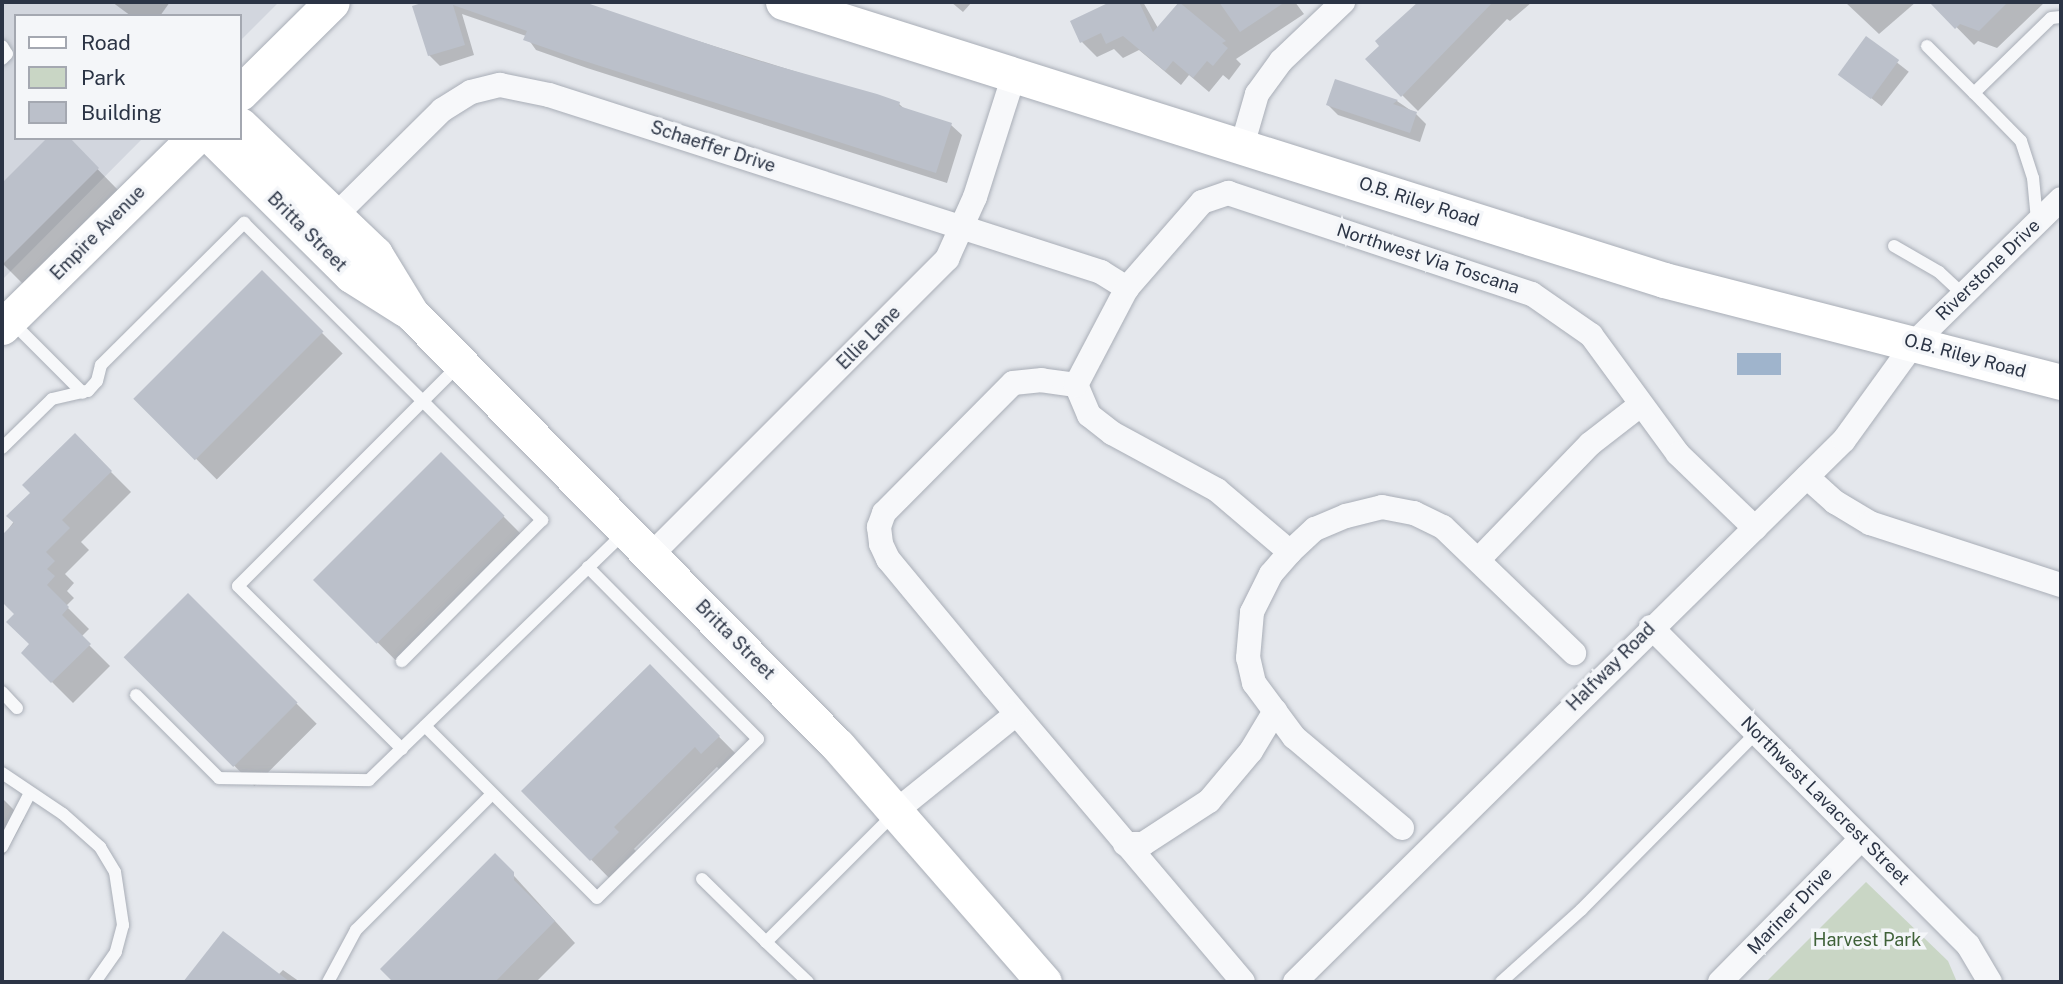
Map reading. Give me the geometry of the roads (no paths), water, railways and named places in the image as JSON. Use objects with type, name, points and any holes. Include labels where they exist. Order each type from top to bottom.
[{"type":"street","points":[[242,91],[332,2]]},
{"type":"street","name":"O.B. Riley Road","points":[[783,2],[1664,280],[1915,342],[2061,382]]},
{"type":"street","points":[[1242,146],[1257,94],[1281,61],[1341,2]]},
{"type":"street","name":"Ellie Lane","points":[[651,555],[947,259],[961,227],[1014,75]]},
{"type":"street","name":"Schaeffer Drive","points":[[334,217],[442,110],[471,92],[500,85],[549,94],[1101,272],[1127,288]]},
{"type":"street","name":"Britta Street","points":[[242,127],[375,254],[411,313],[651,555],[896,811],[1044,982]]},
{"type":"street","name":"Empire Avenue","points":[[6,323],[192,140]]},
{"type":"street","name":"Britta Street","points":[[215,140],[351,275],[411,313]]},
{"type":"street","name":"Northwest Via Toscana","points":[[1076,385],[1127,288],[1202,202],[1228,192],[1532,294],[1591,335],[1639,406],[1678,454],[1755,528]]},
{"type":"street","name":"Riverstone Drive","points":[[1915,342],[2061,199]]},
{"type":"street","name":"Halfway Road","points":[[1295,982],[1651,627],[1807,477],[1874,405],[1915,342]]},
{"type":"street","points":[[1243,982],[888,559],[879,527],[884,513],[1013,383],[1042,380],[1076,385],[1089,415],[1112,433],[1217,490],[1290,552]]},
{"type":"street","points":[[1479,559],[1590,444],[1639,406]]},
{"type":"street","points":[[1807,477],[1835,502],[1870,523],[2061,585]]},
{"type":"street","points":[[1402,828],[1294,737],[1254,683],[1248,634],[1260,594],[1290,552],[1315,529],[1382,507],[1414,513],[1443,527],[1574,653]]},
{"type":"street","name":"Northwest Lavacrest Street","points":[[1651,627],[1968,945],[1990,982]]},
{"type":"street","points":[[1125,844],[1143,844],[1209,801],[1251,751],[1275,711]]},
{"type":"street","points":[[896,811],[1016,714]]},
{"type":"street","name":"Mariner Drive","points":[[1720,982],[1861,839]]},
{"type":"lane","points":[[1975,93],[2051,18],[2061,17]]},
{"type":"lane","points":[[2,46],[7,54],[2,59]]},
{"type":"lane","points":[[1927,46],[2021,141],[2033,178],[2037,222]]},
{"type":"lane","points":[[2,448],[52,399],[83,393],[97,382],[101,365],[244,223],[542,520],[402,661]]},
{"type":"lane","points":[[1894,246],[1939,272],[1963,294]]},
{"type":"lane","points":[[6,323],[83,393]]},
{"type":"lane","points":[[402,749],[238,586],[461,364]]},
{"type":"lane","points":[[136,695],[219,778],[369,780],[626,530]]},
{"type":"lane","points":[[425,726],[597,898],[758,738],[588,567]]},
{"type":"lane","points":[[2,692],[17,708]]},
{"type":"lane","points":[[1501,982],[1581,910],[1757,732]]},
{"type":"lane","points":[[2,773],[100,847],[115,872],[123,925],[116,952],[95,982]]},
{"type":"lane","points":[[2,847],[30,793]]},
{"type":"lane","points":[[328,982],[356,930],[492,794]]},
{"type":"lane","points":[[766,942],[896,811]]},
{"type":"lane","points":[[702,879],[808,982]]},
{"type":"water","points":[[1737,353],[1781,353],[1781,375],[1737,375]]},
{"type":"park label","name":"Harvest Park","points":[[1867,940]]}]
